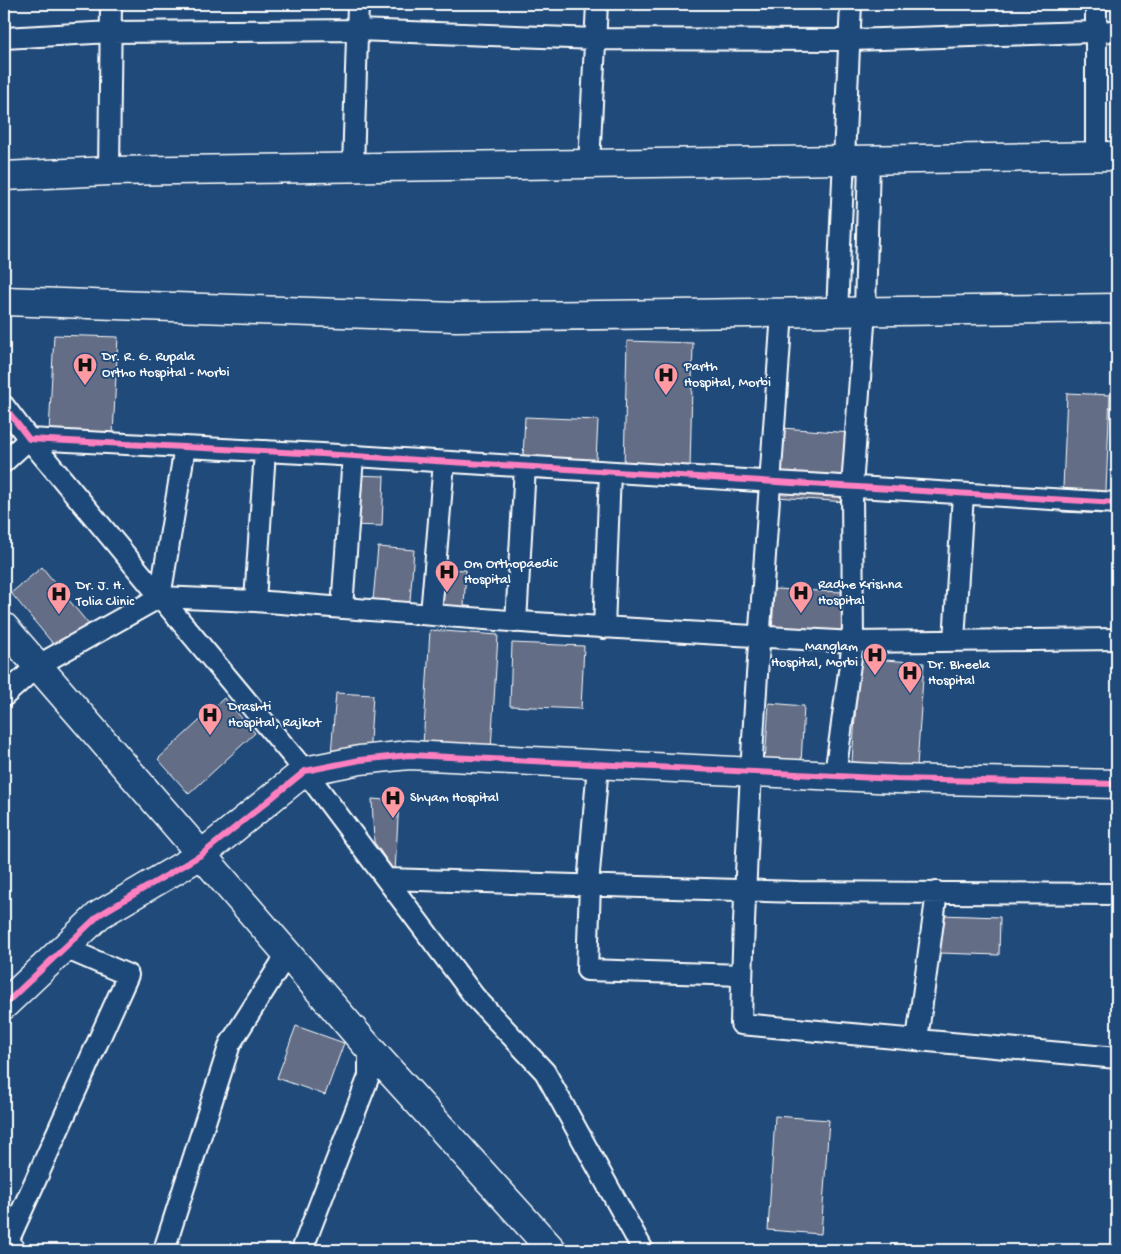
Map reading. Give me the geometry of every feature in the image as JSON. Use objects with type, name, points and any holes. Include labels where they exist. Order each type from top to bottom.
[{"type":"street","points":[[108,172],[111,4]]},
{"type":"street","points":[[353,168],[358,4]]},
{"type":"street","points":[[589,164],[597,4]]},
{"type":"street","points":[[835,775],[853,642],[852,488],[865,311],[851,40],[851,4]]},
{"type":"street","points":[[4,176],[108,172],[1106,156],[1096,31],[1096,4]]},
{"type":"street","points":[[4,38],[111,32],[358,30],[596,39],[851,40],[1117,31]]},
{"type":"street","points":[[837,312],[857,160]]},
{"type":"street","points":[[4,301],[456,317],[1117,308]]},
{"type":"street","points":[[782,312],[750,772],[744,890],[741,1024],[1117,1058]]},
{"type":"street","points":[[4,406],[29,440],[305,771],[474,996],[545,1072],[643,1250]]},
{"type":"street","points":[[4,462],[29,440],[353,456],[1117,503]]},
{"type":"street","points":[[160,597],[185,447]]},
{"type":"street","points":[[256,601],[265,451]]},
{"type":"street","points":[[342,608],[353,456]]},
{"type":"street","points":[[431,614],[444,462]]},
{"type":"street","points":[[516,622],[525,467]]},
{"type":"street","points":[[604,628],[610,472]]},
{"type":"street","points":[[954,641],[963,494]]},
{"type":"street","points":[[4,696],[37,666],[160,597],[256,601],[516,622],[760,638],[853,642],[1117,639]]},
{"type":"street","points":[[4,627],[369,1048],[552,1250]]},
{"type":"street","points":[[4,1005],[99,915],[201,855],[305,771],[360,760],[409,755],[896,779],[1117,784]]},
{"type":"street","points":[[598,765],[588,884],[590,885],[587,970],[742,976]]},
{"type":"street","points":[[387,879],[744,890],[1117,894]]},
{"type":"street","points":[[916,1040],[937,892]]},
{"type":"street","points":[[6,1248],[128,975],[65,948]]},
{"type":"street","points":[[164,1250],[230,1044],[287,954]]},
{"type":"street","points":[[302,1250],[370,1076],[369,1048]]},
{"type":"building","points":[[54,335],[118,337],[113,435],[49,432]]},
{"type":"building","points":[[627,341],[693,343],[690,469],[624,468]]},
{"type":"building","points":[[1067,393],[1110,395],[1105,514],[1062,512]]},
{"type":"building","points":[[525,417],[598,420],[595,481],[522,478]]},
{"type":"building","points":[[782,428],[851,433],[846,502],[777,497]]},
{"type":"building","points":[[352,475],[384,476],[382,526],[350,525]]},
{"type":"building","points":[[378,547],[414,550],[409,614],[372,611]]},
{"type":"building","points":[[42,567],[95,632],[64,657],[11,593]]},
{"type":"building","points":[[427,568],[466,570],[463,625],[424,623]]},
{"type":"building","points":[[774,589],[843,592],[841,637],[772,635]]},
{"type":"building","points":[[430,630],[498,635],[491,749],[423,745]]},
{"type":"building","points":[[512,643],[584,646],[581,709],[510,706]]},
{"type":"building","points":[[859,658],[924,663],[917,766],[852,762]]},
{"type":"building","points":[[336,693],[373,695],[369,757],[331,754]]},
{"type":"building","points":[[224,698],[255,733],[189,794],[158,759]]},
{"type":"building","points":[[769,703],[804,706],[801,764],[765,762]]},
{"type":"building","points":[[372,799],[399,801],[395,872],[374,842]]},
{"type":"building","points":[[941,915],[1000,917],[999,955],[940,953]]},
{"type":"building","points":[[296,1026],[344,1043],[325,1095],[277,1078]]},
{"type":"building","points":[[775,1116],[829,1120],[821,1234],[768,1230]]},
{"type":"cycle path","points":[[4,406],[29,439],[322,454],[1117,503]]},
{"type":"cycle path","points":[[4,1005],[99,915],[201,855],[305,771],[360,760],[409,755],[896,779],[1117,784]]},
{"type":"place","name":"Dr. R. G. Rupala Ortho Hospital - Morbi","points":[[85,386]]},
{"type":"place","name":"Parth Hospital, Morbi","points":[[666,396]]},
{"type":"place","name":"Om Orthopaedic Hospital","points":[[447,593]]},
{"type":"place","name":"Radhe Krishna Hospital","points":[[801,614]]},
{"type":"place","name":"Dr. J. H. Tolia Clinic","points":[[59,615]]},
{"type":"place","name":"Manglam Hospital, Morbi","points":[[875,676]]},
{"type":"place","name":"Dr. Bheela Hospital","points":[[910,694]]},
{"type":"place","name":"Drashti Hospital, Rajkot","points":[[210,736]]},
{"type":"place","name":"Shyam Hospital","points":[[393,819]]}]
